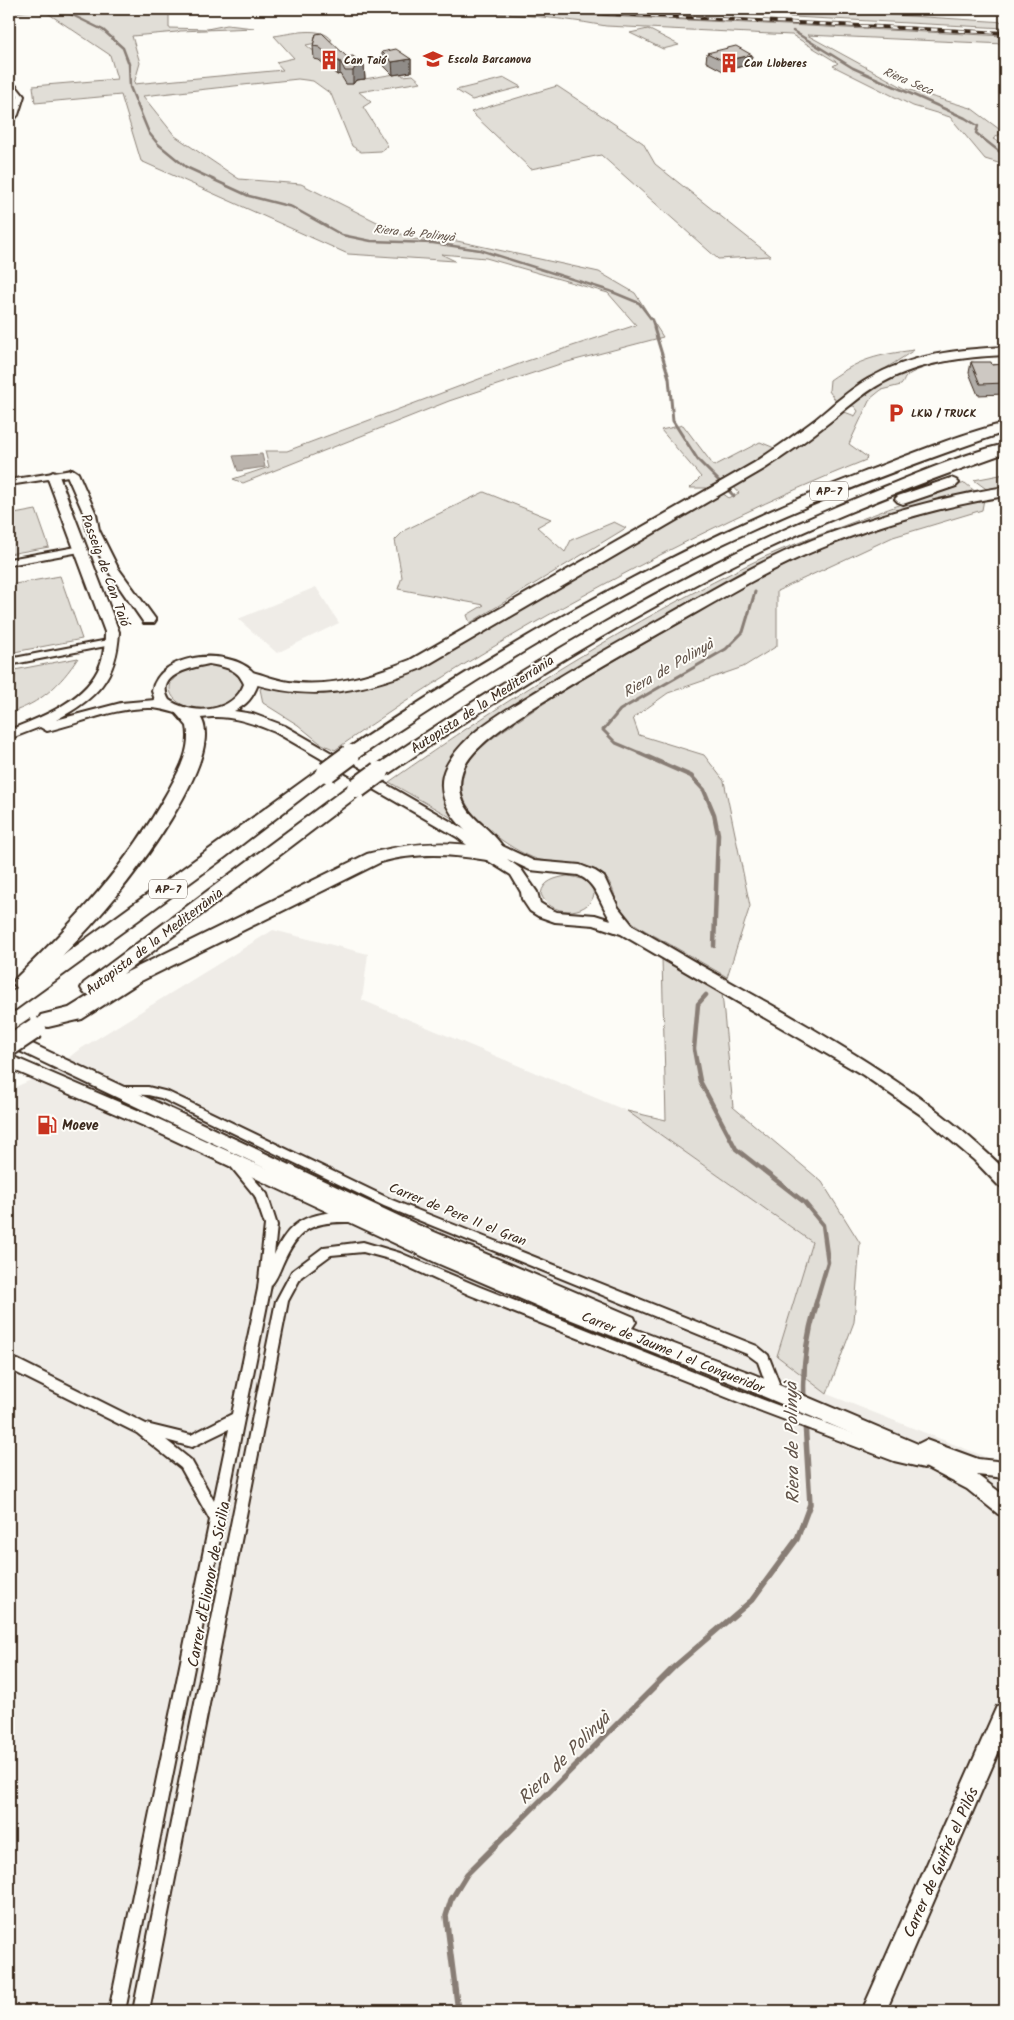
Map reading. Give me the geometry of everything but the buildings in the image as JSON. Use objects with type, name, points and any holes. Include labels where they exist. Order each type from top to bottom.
[{"type":"highway","points":[[248,676],[271,685],[312,689],[365,682],[400,671],[490,624],[782,452],[874,382],[907,367],[959,355],[1005,351]]},
{"type":"highway","name":"Autopista de la Mediterrània","points":[[9,1004],[218,854],[350,755],[500,657],[658,569],[804,502],[910,460],[1005,428]]},
{"type":"highway","name":"Autopista de la Mediterrània","points":[[9,1046],[42,1024],[379,772],[457,718],[555,656],[633,611],[770,542],[886,492],[1005,448]]},
{"type":"highway","points":[[658,569],[737,520],[864,464]]},
{"type":"highway","points":[[770,542],[951,483]]},
{"type":"highway","points":[[490,850],[456,808],[451,786],[452,777],[461,758],[492,728],[624,647],[770,565],[817,544],[872,524],[925,508],[992,493]]},
{"type":"highway","points":[[9,996],[87,919],[108,895],[150,838],[188,769],[196,746],[198,738],[196,726],[184,712]]},
{"type":"highway","points":[[42,1024],[75,1014],[134,976],[374,858],[402,850],[430,846],[490,850]]},
{"type":"main road","name":"Passeig de Can Taió","points":[[55,479],[64,488],[94,560],[117,596],[143,622],[93,530],[90,514],[72,473]]},
{"type":"main road","name":"Passeig de Can Taió","points":[[9,736],[51,718],[88,693],[108,666],[113,651],[112,632],[55,479]]},
{"type":"main road","points":[[122,706],[142,696],[160,683],[169,672],[180,666],[208,660],[235,665],[248,676],[251,680],[249,694],[254,707],[280,729]]},
{"type":"main road","points":[[160,683],[158,693],[166,705]]},
{"type":"main road","points":[[9,736],[122,706],[141,704],[166,705],[184,712],[201,715],[215,713],[230,709],[249,694]]},
{"type":"main road","points":[[215,713],[248,717],[280,729],[490,850],[530,865],[580,870],[590,874],[599,881],[611,908],[627,930]]},
{"type":"main road","points":[[490,850],[516,872],[529,892]]},
{"type":"main road","points":[[556,869],[537,878],[531,884],[530,900],[543,912],[568,918],[595,920],[627,930],[870,1070],[947,1126],[982,1156],[1005,1181]]},
{"type":"main road","points":[[568,918],[580,916],[596,909],[604,897],[603,889]]},
{"type":"main road","points":[[9,1039],[412,1230],[820,1406],[905,1447],[979,1486],[1005,1508]]},
{"type":"main road","points":[[9,1061],[228,1158],[420,1249],[556,1306],[781,1389]]},
{"type":"main road","points":[[820,1406],[978,1467],[1005,1470]]},
{"type":"main road","name":"Carrer de Guifré el Pilós","points":[[874,2011],[1005,1713]]},
{"type":"street","points":[[9,85],[20,92],[21,100],[9,123]]},
{"type":"street","points":[[9,100],[21,100]]},
{"type":"street","points":[[9,483],[55,479],[72,473]]},
{"type":"street","points":[[9,562],[82,549]]},
{"type":"street","points":[[9,662],[114,642]]},
{"type":"street","name":"Carrer d'Elionor de Sicilia","points":[[117,2011],[264,1289],[271,1225],[261,1194],[228,1158]]},
{"type":"street","name":"Carrer d'Elionor de Sicilia","points":[[264,1289],[289,1236],[300,1226],[316,1218],[353,1217]]},
{"type":"street","name":"Carrer d'Elionor de Sicilia","points":[[141,2011],[282,1302],[296,1274],[328,1250],[363,1247],[396,1256]]},
{"type":"street","name":"Carrer de Jaume I el Conqueridor","points":[[396,1256],[475,1291],[756,1403],[899,1457],[942,1466]]},
{"type":"street","points":[[9,1364],[13,1364],[142,1429],[186,1464],[217,1519]]},
{"type":"street","points":[[142,1429],[192,1441],[239,1416]]},
{"type":"shaded area","points":[[9,9],[169,9],[169,28],[207,29],[227,25],[254,28],[180,31],[132,36],[140,63],[134,84],[283,70],[276,62],[294,58],[274,36],[296,32],[321,33],[327,35],[332,40],[306,45],[315,50],[319,60],[324,64],[328,64],[344,73],[346,84],[353,84],[352,81],[401,73],[403,76],[413,75],[421,82],[359,92],[371,102],[363,107],[388,146],[381,151],[361,152],[352,146],[331,94],[313,81],[298,79],[143,96],[175,136],[239,179],[301,184],[411,239],[457,241],[599,272],[635,293],[663,337],[560,364],[449,401],[243,483],[233,479],[269,467],[265,451],[287,451],[527,361],[636,325],[608,293],[486,258],[441,254],[455,261],[348,254],[141,161],[121,95],[35,103],[33,86],[117,79],[110,55],[43,10],[9,13]]},
{"type":"shaded area","points":[[394,9],[469,9],[1005,36],[1005,44],[807,35],[906,89],[971,108],[1003,132],[993,139],[1005,145],[1005,165],[985,159],[950,117],[913,106],[833,66],[838,63],[792,35],[606,26],[519,15]]},
{"type":"shaded area","points":[[639,9],[798,9],[1005,22],[1005,28]]},
{"type":"shaded area","points":[[648,29],[679,45],[663,49],[630,33]]},
{"type":"shaded area","points":[[505,78],[521,87],[472,100],[456,90]]},
{"type":"shaded area","points":[[557,86],[643,143],[655,164],[771,256],[718,259],[601,155],[531,169],[471,112]]},
{"type":"shaded area","points":[[914,350],[836,401],[829,391],[830,380],[861,362],[880,356]]},
{"type":"shaded area","points":[[1005,353],[1005,356],[968,359],[923,368],[905,378],[901,385],[881,390],[870,399],[849,444],[867,457],[866,460],[799,488],[733,519],[568,604],[433,684],[335,750],[320,743],[298,725],[263,703],[260,689],[263,687],[305,693],[348,689],[389,679],[429,663],[722,493],[729,498],[739,493],[733,486],[842,411],[855,416],[858,411],[854,406],[848,406],[885,378],[928,363],[960,357]]},
{"type":"shaded area","points":[[683,425],[714,466],[760,442],[777,449],[707,488],[690,488],[701,477],[661,430]]},
{"type":"shaded area","points":[[262,454],[265,467],[238,471],[233,456]]},
{"type":"shaded area","points":[[1005,474],[1005,488],[989,491],[974,480]]},
{"type":"shaded area","points":[[965,483],[977,493],[904,511],[712,593],[452,759],[459,822],[389,782],[479,720],[571,662],[713,582],[792,545],[904,503]]},
{"type":"shaded area","points":[[484,492],[551,519],[537,527],[565,552],[571,540],[614,522],[626,528],[470,623],[467,615],[484,605],[398,589],[402,577],[395,540],[405,530]]},
{"type":"shaded area","points":[[984,499],[982,510],[893,537],[777,591],[777,646],[743,667],[668,693],[633,718],[639,735],[704,755],[724,781],[750,906],[727,977],[632,922],[619,906],[608,881],[598,871],[578,864],[543,861],[520,851],[507,844],[482,824],[465,802],[462,791],[463,775],[468,763],[476,754],[501,732],[593,673],[727,596],[796,560],[880,527]]},
{"type":"shaded area","points":[[36,510],[49,547],[9,554],[9,515]]},
{"type":"shaded area","points":[[60,576],[82,639],[9,653],[9,585]]},
{"type":"shaded area","points":[[316,587],[339,623],[277,653],[238,619]]},
{"type":"shaded area","points":[[78,658],[64,677],[49,692],[31,704],[9,713],[9,671]]},
{"type":"shaded area","points":[[204,665],[228,668],[238,674],[244,685],[237,699],[210,709],[195,709],[182,705],[173,698],[170,689],[173,680],[184,672]]},
{"type":"shaded area","points":[[567,876],[581,879],[591,886],[594,895],[584,907],[568,911],[559,910],[545,901],[541,894],[547,883]]},
{"type":"shaded area","points":[[273,930],[368,954],[362,1000],[627,1111],[812,1242],[777,1356],[827,1394],[981,1455],[1005,1469],[1005,2011],[9,2011],[9,1090],[55,1069],[77,1051]]},
{"type":"shaded area","points":[[662,958],[722,993],[733,1107],[822,1182],[860,1243],[854,1322],[827,1394],[777,1356],[812,1242],[627,1111],[666,1120]]},
{"type":"waterway","name":"Riera de Polinyà","points":[[60,9],[103,30],[123,48],[129,64],[130,87],[149,133],[158,144],[186,167],[249,196],[292,207],[342,235],[371,241],[433,243],[480,250],[610,291],[639,303],[652,320],[655,329]]},
{"type":"waterway","name":"Riera Seca","points":[[793,31],[853,68],[965,118],[978,126],[976,133],[1005,156]]},
{"type":"waterway","name":"Riera de Polinyà","points":[[654,328],[669,378],[673,421],[698,460],[734,496]]},
{"type":"waterway","name":"Riera de Polinyà","points":[[642,754],[616,743],[603,730],[620,710],[726,649],[743,632],[755,592]]},
{"type":"waterway","name":"Riera de Polinyà","points":[[639,753],[691,776],[704,790],[714,814],[718,834],[714,946]]},
{"type":"waterway","name":"Riera de Polinyà","points":[[706,995],[698,1004],[694,1049],[700,1081],[736,1149],[804,1202],[823,1225],[828,1262],[815,1306]]},
{"type":"waterway","name":"Riera de Polinyà","points":[[804,1400],[806,1352],[816,1305]]},
{"type":"waterway","name":"Riera de Polinyà","points":[[458,2011],[446,1916],[451,1900],[467,1874],[675,1666],[752,1600],[797,1539],[810,1504],[805,1422]]},
{"type":"railway","points":[[511,9],[1005,33]]},
{"type":"place","name":"Escola Barcanova","points":[[433,59]]},
{"type":"place","name":"Can Taió","points":[[329,60]]},
{"type":"place","name":"Can Lloberes","points":[[729,63]]},
{"type":"place","name":"LKW / TRUCK","points":[[896,413]]},
{"type":"place","name":"Moeve","points":[[47,1125]]}]
